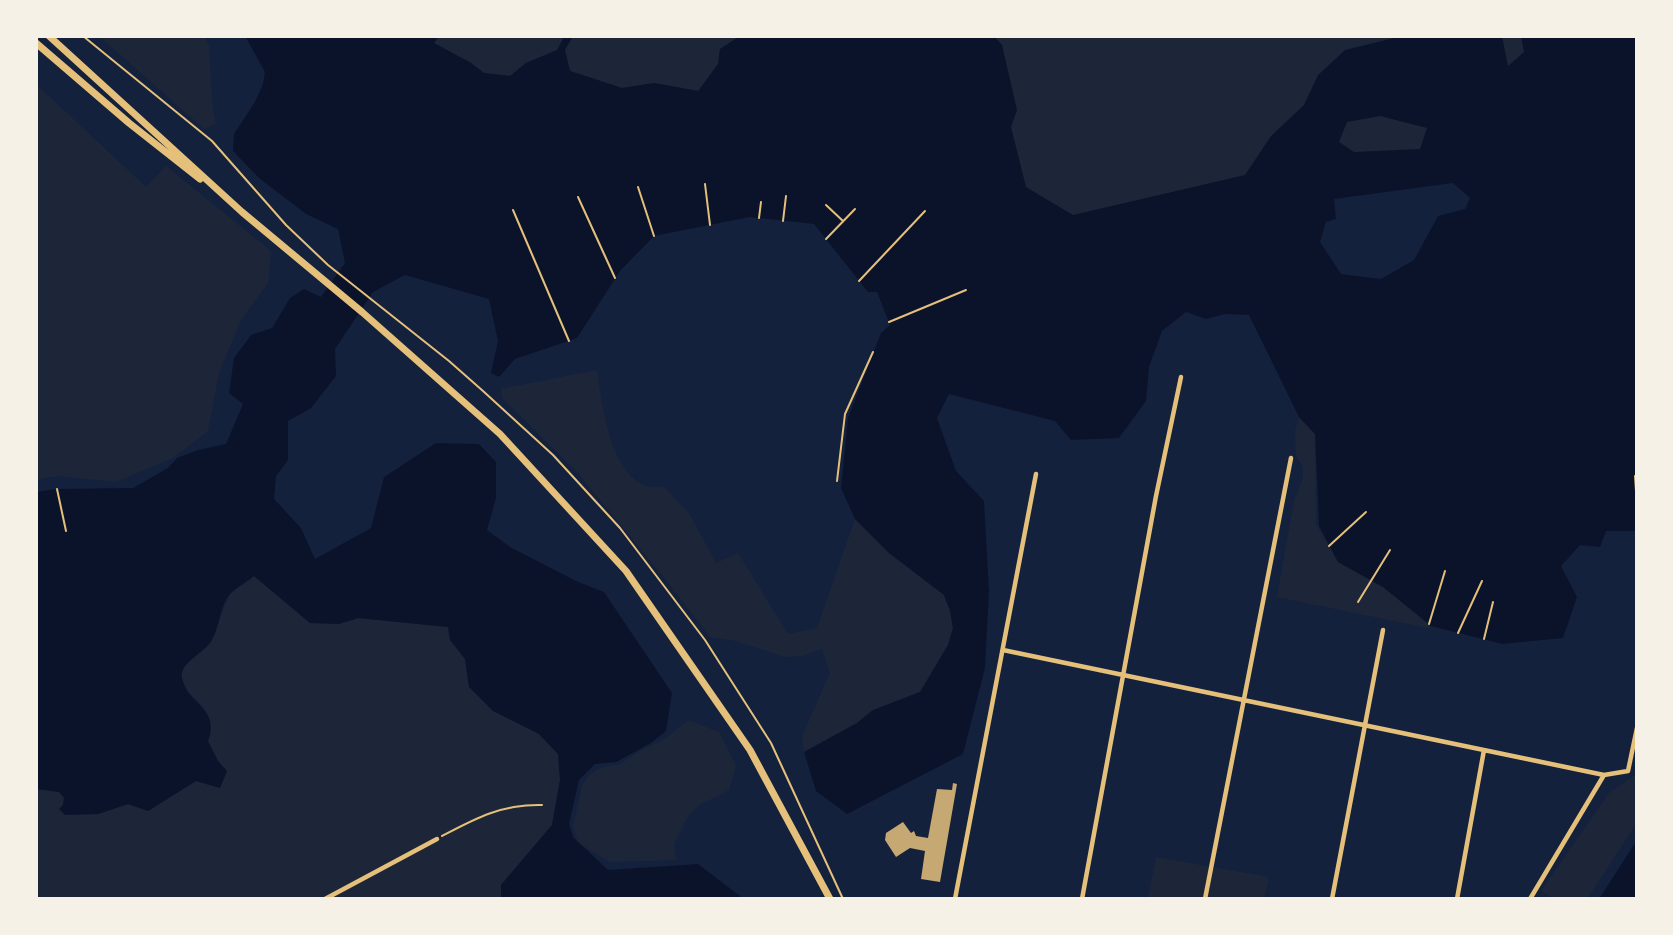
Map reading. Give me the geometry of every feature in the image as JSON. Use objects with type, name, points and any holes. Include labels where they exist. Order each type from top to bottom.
[{"type":"main road","points":[[49,36],[242,212]]},
{"type":"main road","points":[[36,43],[129,123],[319,275],[500,434],[627,571],[750,750],[830,899]]},
{"type":"street","points":[[1082,899],[1156,496],[1181,377]]},
{"type":"street","points":[[1205,899],[1291,458]]},
{"type":"street","points":[[955,899],[1036,474]]},
{"type":"street","points":[[1332,899],[1383,630]]},
{"type":"street","points":[[1003,650],[1604,775],[1628,771],[1637,728]]},
{"type":"street","points":[[1457,899],[1484,750]]},
{"type":"street","points":[[1530,899],[1604,775]]},
{"type":"street","points":[[325,899],[437,838]]},
{"type":"path","points":[[84,36],[115,64],[212,141],[286,225],[328,265],[370,300]]},
{"type":"path","points":[[705,184],[710,225]]},
{"type":"path","points":[[638,187],[654,236]]},
{"type":"path","points":[[783,220],[786,196]]},
{"type":"path","points":[[578,197],[615,278]]},
{"type":"path","points":[[759,218],[761,202]]},
{"type":"path","points":[[826,205],[843,221]]},
{"type":"path","points":[[826,239],[855,208]]},
{"type":"path","points":[[513,210],[569,341]]},
{"type":"path","points":[[859,280],[925,211]]},
{"type":"path","points":[[889,322],[966,290]]},
{"type":"path","points":[[837,481],[845,414],[873,352]]},
{"type":"path","points":[[1635,476],[1637,506]]},
{"type":"path","points":[[57,489],[66,531]]},
{"type":"path","points":[[1329,546],[1366,512]]},
{"type":"path","points":[[1358,602],[1390,550]]},
{"type":"path","points":[[1429,624],[1445,571]]},
{"type":"path","points":[[1458,633],[1482,580]]},
{"type":"path","points":[[1484,639],[1493,602]]},
{"type":"path","points":[[437,838],[491,812],[520,804],[542,805]]},
{"type":"shaded area","points":[[99,36],[204,36],[209,45],[212,103],[216,124],[204,129]]},
{"type":"shaded area","points":[[245,36],[439,36],[434,43],[471,63],[484,73],[510,76],[526,63],[557,50],[563,39],[562,36],[573,36],[565,50],[570,71],[622,88],[654,83],[698,91],[718,64],[720,49],[740,36],[994,36],[1002,45],[1017,110],[1011,127],[1026,187],[1073,215],[1245,175],[1271,136],[1304,105],[1318,75],[1345,50],[1402,36],[1502,36],[1508,66],[1524,52],[1521,36],[1637,36],[1637,531],[1606,531],[1600,547],[1580,545],[1561,566],[1577,597],[1563,638],[1502,644],[1431,626],[1383,587],[1338,562],[1319,526],[1315,434],[1299,417],[1249,315],[1225,314],[1206,319],[1186,312],[1162,331],[1149,367],[1146,401],[1119,438],[1071,440],[1055,421],[949,394],[937,418],[956,471],[984,501],[989,591],[985,668],[963,754],[847,814],[816,791],[804,752],[857,723],[873,710],[920,692],[948,645],[953,628],[944,595],[889,553],[855,519],[841,488],[848,418],[881,333],[890,325],[877,292],[868,292],[814,224],[750,217],[654,236],[620,271],[577,338],[515,359],[499,377],[491,373],[498,341],[489,299],[405,275],[373,292],[335,349],[336,376],[311,408],[288,421],[288,460],[276,476],[274,499],[301,528],[315,559],[371,528],[384,477],[436,443],[479,444],[496,462],[496,498],[487,530],[510,547],[576,581],[604,592],[672,693],[666,731],[651,743],[616,762],[595,764],[579,780],[569,824],[573,837],[608,870],[698,864],[740,896],[739,899],[501,899],[501,885],[552,825],[560,780],[558,754],[539,734],[493,711],[469,687],[465,659],[450,640],[448,627],[358,618],[339,624],[310,623],[254,576],[227,598],[210,643],[187,663],[182,673],[185,687],[207,713],[211,730],[208,741],[218,761],[227,771],[220,788],[196,781],[148,811],[128,804],[98,814],[65,815],[59,809],[63,805],[64,798],[59,792],[36,789],[36,492],[57,489],[133,488],[168,468],[177,458],[198,450],[226,444],[243,404],[229,393],[234,358],[251,335],[272,328],[290,298],[304,289],[321,297],[345,263],[338,229],[306,214],[259,178],[233,151],[234,134],[255,102],[263,84],[265,72]],"holes":[[[1380,116],[1427,128],[1420,149],[1354,152],[1339,142],[1347,122]],[[1453,183],[1470,198],[1465,209],[1438,216],[1414,260],[1381,279],[1341,274],[1320,242],[1326,222],[1336,219],[1334,199]]]},
{"type":"shaded area","points":[[439,36],[562,36],[563,39],[558,50],[526,63],[510,76],[484,73],[471,63],[434,43]]},
{"type":"shaded area","points":[[573,36],[740,36],[720,49],[718,64],[699,91],[654,83],[622,88],[570,71],[564,50]]},
{"type":"shaded area","points":[[881,36],[1637,36],[1637,103],[1107,226],[907,166]]},
{"type":"shaded area","points":[[36,84],[146,187],[166,166],[271,251],[268,283],[241,320],[219,373],[208,431],[173,458],[116,482],[57,476],[36,480]]},
{"type":"shaded area","points":[[597,370],[605,418],[623,467],[633,478],[646,486],[664,487],[689,513],[716,563],[738,553],[788,634],[817,628],[855,519],[889,553],[944,595],[950,610],[953,628],[948,645],[920,692],[873,710],[857,723],[804,752],[802,736],[830,673],[822,649],[802,656],[785,657],[736,641],[710,637],[577,472],[502,398],[501,389]]},
{"type":"shaded area","points":[[1299,417],[1315,434],[1316,524],[1338,562],[1383,587],[1429,624],[1428,628],[1277,597],[1294,501],[1303,478],[1303,467],[1296,456],[1295,431]]},
{"type":"shaded area","points":[[254,576],[310,623],[339,624],[358,618],[448,627],[450,640],[465,659],[469,687],[493,711],[539,734],[558,754],[560,780],[552,825],[501,885],[501,899],[36,899],[36,789],[59,792],[64,797],[65,815],[98,814],[128,804],[148,811],[196,781],[220,788],[227,771],[218,761],[208,741],[211,733],[203,706],[188,692],[181,676],[183,668],[210,643],[230,594]]},
{"type":"shaded area","points":[[688,720],[719,732],[736,766],[729,790],[698,806],[687,818],[674,844],[676,860],[610,862],[578,843],[573,826],[582,786],[590,774],[600,768],[620,764],[643,749],[665,739]]},
{"type":"shaded area","points":[[1637,767],[1637,823],[1587,899],[1554,899],[1541,891],[1609,793],[1636,774]]},
{"type":"shaded area","points":[[1637,840],[1637,899],[1599,899]]},
{"type":"shaded area","points":[[1156,857],[1269,877],[1264,899],[1148,899]]},
{"type":"building","points":[[953,783],[957,784],[940,882],[921,879],[925,851],[910,848],[896,857],[885,840],[886,833],[903,822],[911,833],[914,831],[916,836],[928,838],[937,789],[952,790]]}]
